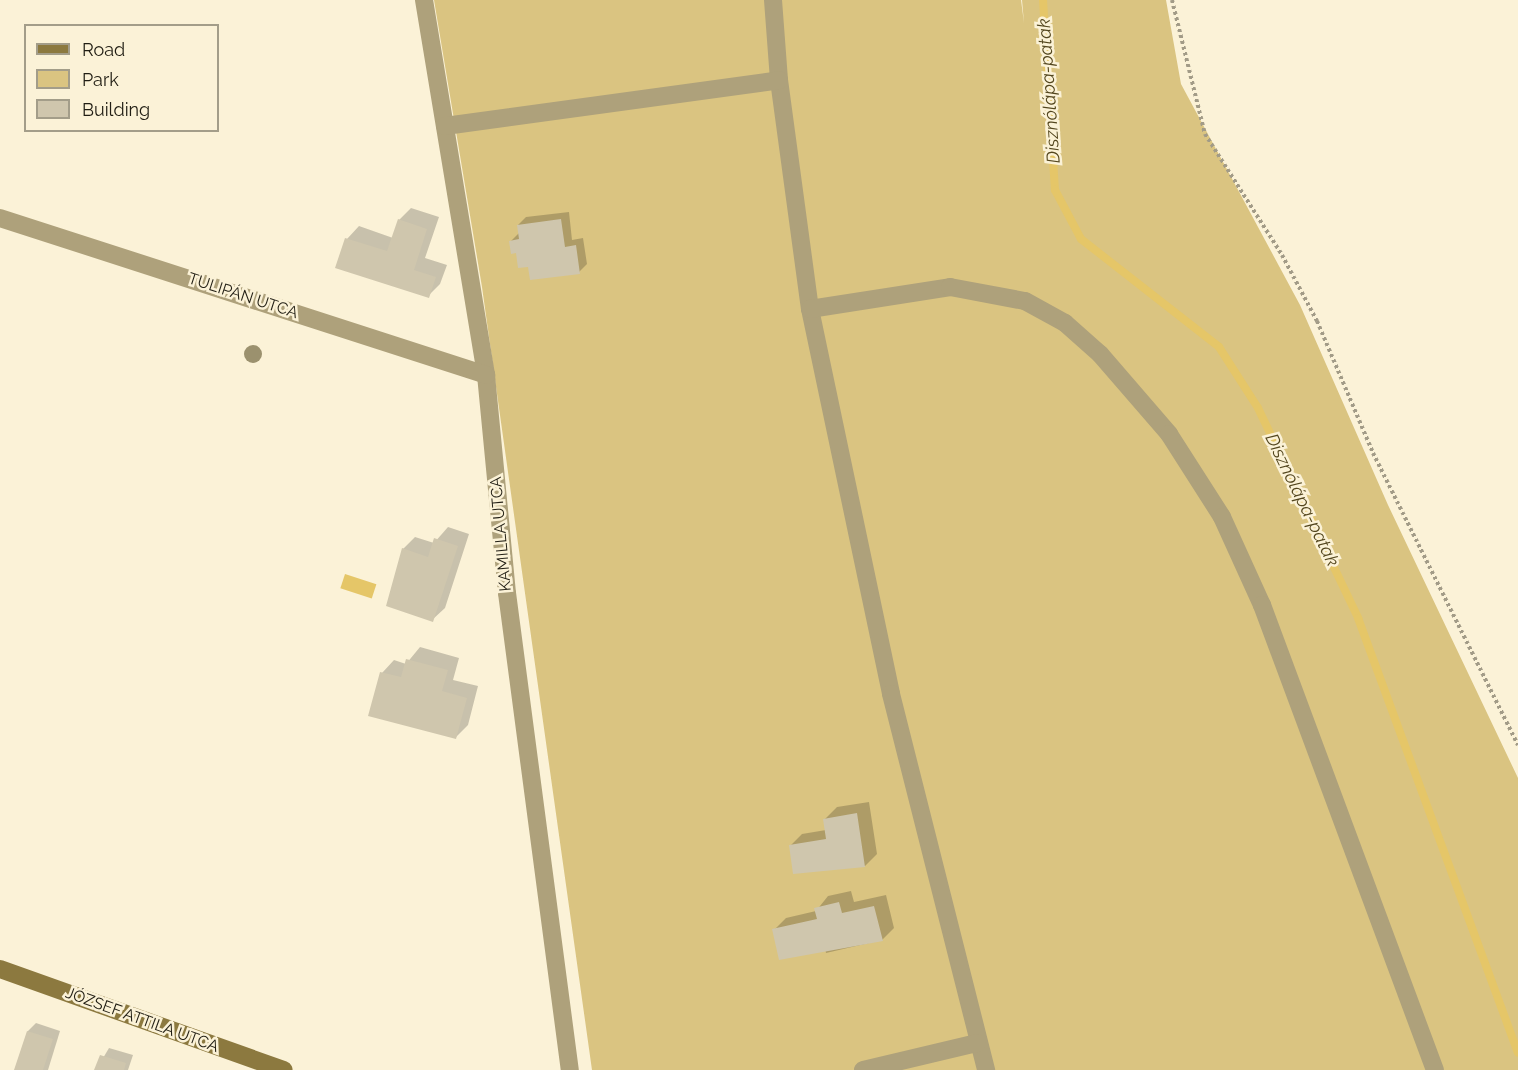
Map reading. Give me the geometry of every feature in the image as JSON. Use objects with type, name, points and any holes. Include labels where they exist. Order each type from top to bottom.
[{"type":"street","name":"KAMILLA UTCA","points":[[424,0],[486,375],[507,593],[570,1070]]},
{"type":"street","points":[[773,0],[779,80],[810,309],[891,694],[977,1043],[986,1070]]},
{"type":"street","points":[[445,126],[779,80]]},
{"type":"street","name":"TULIPÁN UTCA","points":[[0,218],[486,375]]},
{"type":"street","points":[[810,309],[950,287],[1025,301],[1065,323],[1100,354],[1169,434],[1222,517],[1262,605],[1435,1070]]},
{"type":"street","name":"JÓZSEF ATTILA UTCA","points":[[0,969],[284,1070]]},
{"type":"street","points":[[863,1070],[977,1043]]},
{"type":"path","points":[[1172,0],[1205,134],[1282,255],[1317,321],[1373,453],[1518,745]]},
{"type":"green space","points":[[434,0],[1021,0],[1024,23],[1022,0],[1166,0],[1181,84],[1300,305],[1388,505],[1518,778],[1518,1070],[592,1070],[482,287]]},
{"type":"shaded area","points":[[345,574],[376,584],[372,598],[340,588]]},
{"type":"building","points":[[398,219],[427,229],[414,270],[436,277],[429,298],[335,268],[345,238],[387,251]]},
{"type":"building","points":[[561,219],[565,247],[576,245],[580,274],[530,280],[528,267],[518,268],[516,253],[511,254],[509,241],[519,239],[517,225]]},
{"type":"building","points":[[434,538],[458,546],[433,622],[386,606],[402,548],[428,557]]},
{"type":"building","points":[[406,659],[448,670],[442,691],[467,698],[456,739],[368,716],[380,672],[401,677]]},
{"type":"building","points":[[857,813],[865,867],[793,874],[789,845],[826,839],[823,819]]},
{"type":"building","points":[[839,902],[842,913],[874,906],[883,941],[779,960],[772,929],[817,919],[814,908]]},
{"type":"building","points":[[27,1031],[53,1039],[43,1070],[14,1070]]},
{"type":"building","points":[[100,1055],[126,1063],[124,1070],[94,1070]]},
{"type":"waterway","name":"Disznólápa-patak","points":[[1043,0],[1055,190],[1081,239],[1219,347],[1258,408],[1358,618],[1518,1053]]}]
